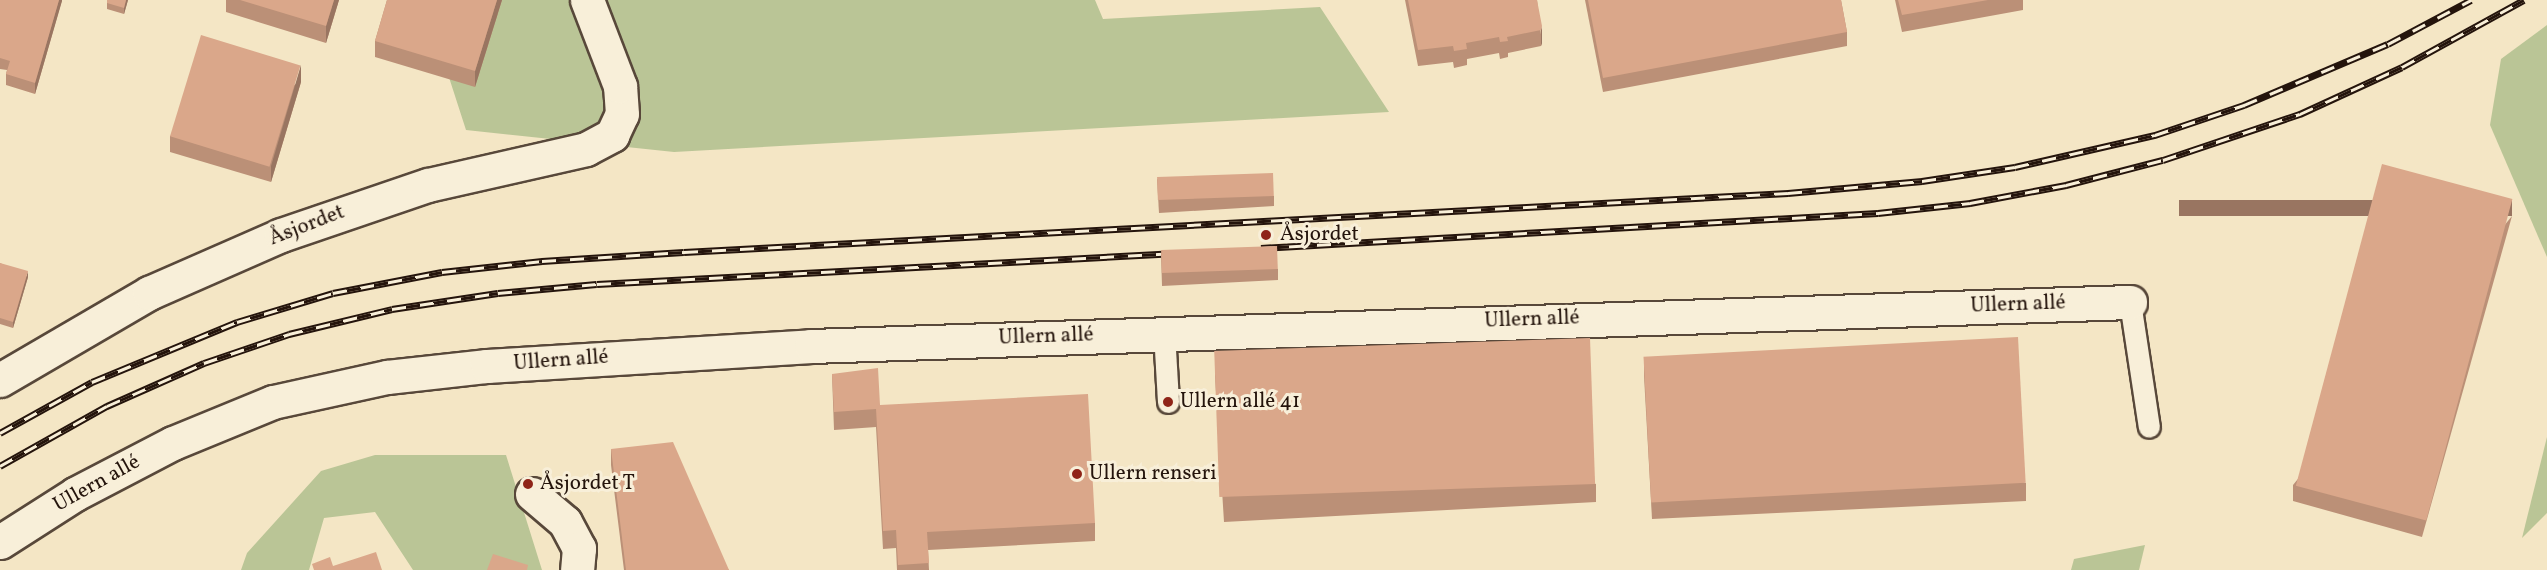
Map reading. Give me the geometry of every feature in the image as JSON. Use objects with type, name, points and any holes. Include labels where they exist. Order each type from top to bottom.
[{"type":"street","name":"Åsjordet","points":[[0,380],[149,293],[281,235],[428,185],[586,149],[612,135],[622,114],[615,69],[587,0]]},
{"type":"street","name":"Ullern allé","points":[[0,542],[75,494],[173,443],[273,402],[387,377],[487,366],[811,346],[1164,332],[2130,302]]},
{"type":"street","points":[[532,494],[565,522],[579,548],[577,570]]},
{"type":"lane","points":[[2130,302],[2149,427]]},
{"type":"lane","points":[[1164,332],[1168,402]]},
{"type":"green space","points":[[424,0],[1095,0],[1103,19],[1320,7],[1389,112],[674,152],[466,130]]},
{"type":"green space","points":[[2547,25],[2547,257],[2490,125],[2501,59]]},
{"type":"green space","points":[[2547,437],[2547,513],[2522,538]]},
{"type":"green space","points":[[375,455],[506,455],[542,570],[413,570],[375,512],[324,518],[309,570],[241,570],[247,553],[321,471]]},
{"type":"green space","points":[[2145,545],[2139,570],[2071,570],[2074,559]]},
{"type":"building","points":[[0,0],[59,0],[35,83],[6,74],[10,61],[0,58]]},
{"type":"building","points":[[107,0],[126,0],[124,8],[107,3]]},
{"type":"building","points":[[240,0],[334,0],[326,26]]},
{"type":"building","points":[[387,0],[497,0],[475,71],[375,41]]},
{"type":"building","points":[[1408,0],[1537,0],[1542,26],[1541,30],[1507,37],[1508,41],[1500,42],[1499,37],[1466,43],[1467,49],[1454,51],[1453,46],[1418,50]]},
{"type":"building","points":[[1588,0],[1841,0],[1847,32],[1603,78]]},
{"type":"building","points":[[1898,0],[1988,0],[1902,15]]},
{"type":"building","points":[[201,35],[300,65],[269,167],[170,136]]},
{"type":"building","points":[[2382,164],[2512,199],[2426,521],[2296,486]]},
{"type":"building","points":[[1273,173],[1274,196],[1158,200],[1157,177]]},
{"type":"building","points":[[1277,246],[1278,269],[1162,273],[1161,250]]},
{"type":"building","points":[[0,263],[28,271],[13,322],[0,318]]},
{"type":"building","points":[[2018,337],[2026,483],[1651,502],[1644,357]]},
{"type":"building","points":[[1590,338],[1595,484],[1219,497],[1214,351]]},
{"type":"building","points":[[878,368],[880,405],[1088,394],[1095,523],[927,532],[929,563],[898,565],[896,530],[883,531],[876,409],[834,412],[832,374]]},
{"type":"building","points":[[673,442],[729,570],[626,570],[611,449]]},
{"type":"building","points":[[376,552],[382,570],[314,570],[312,564],[330,557],[333,566]]},
{"type":"building","points":[[493,554],[528,565],[527,570],[487,570]]},
{"type":"railway","points":[[0,433],[92,382],[237,322],[333,293],[442,272],[542,261],[684,252],[1788,193],[1922,181],[2015,167],[2155,135],[2244,105],[2388,44],[2471,0]]},
{"type":"railway","points":[[1261,248],[1878,213],[1970,203],[2066,185],[2163,160],[2300,114],[2402,67],[2524,0]]},
{"type":"railway","points":[[0,466],[107,406],[204,363],[289,334],[392,309],[498,293],[597,284],[1177,253]]},
{"type":"place","name":"Åsjordet","points":[[1266,235]]},
{"type":"place","name":"Ullern allé 41","points":[[1168,402]]},
{"type":"place","name":"Ullern renseri","points":[[1077,474]]},
{"type":"place","name":"Åsjordet T","points":[[528,484]]}]
